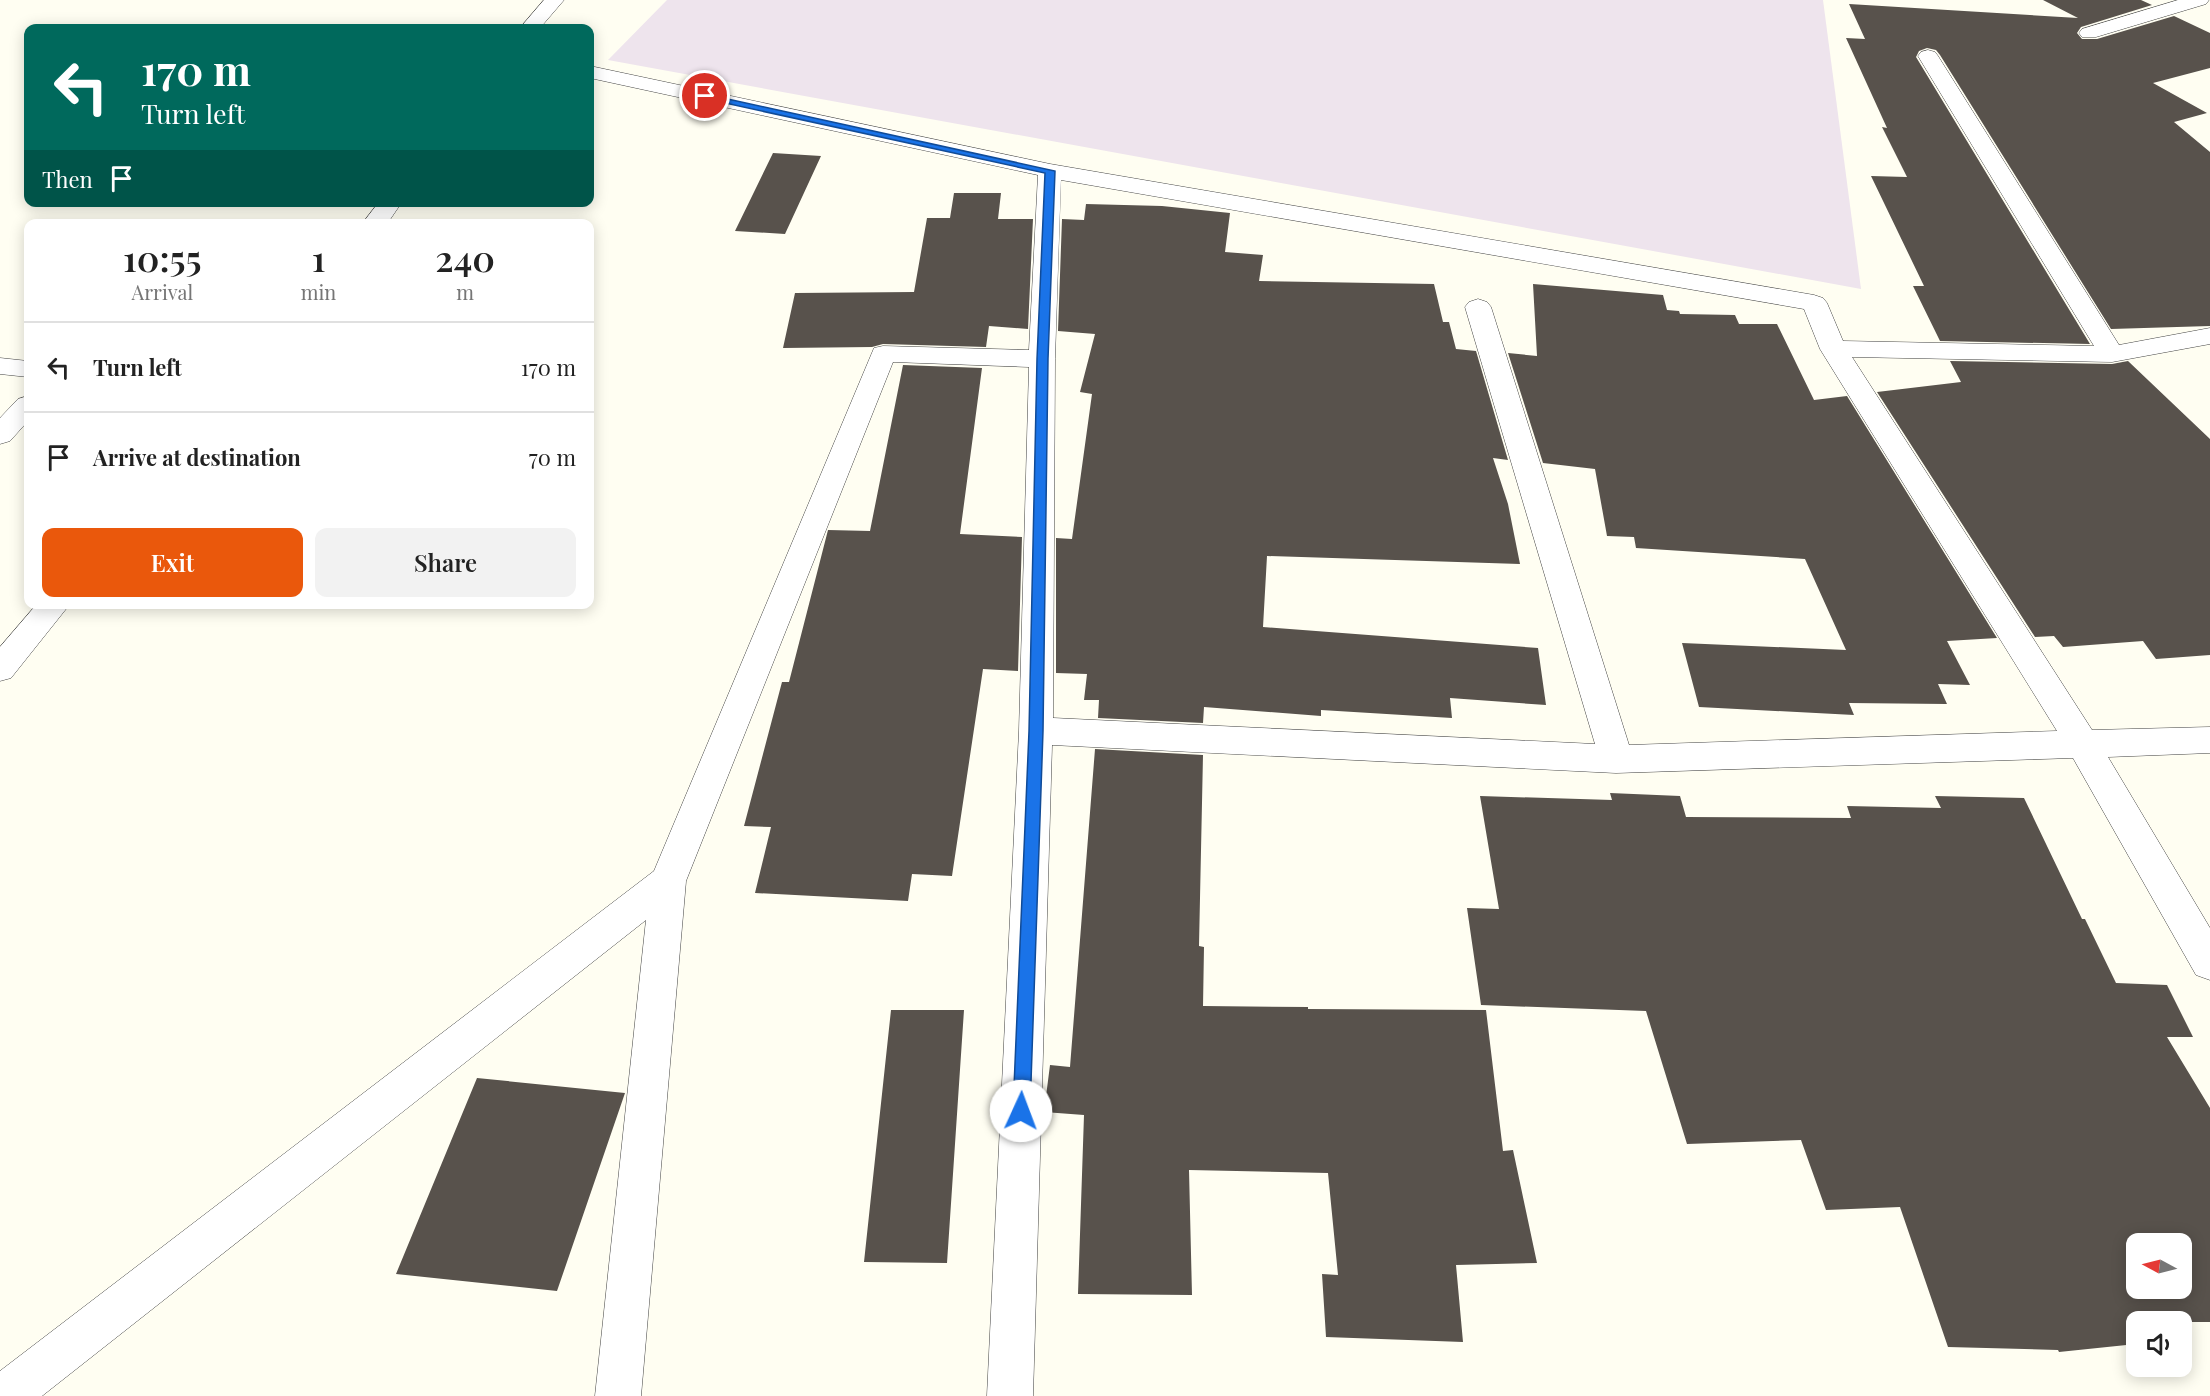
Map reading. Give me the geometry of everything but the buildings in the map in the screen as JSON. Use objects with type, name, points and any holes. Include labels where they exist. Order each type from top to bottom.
[{"type":"street","points":[[533,24],[554,0]]},
{"type":"street","points":[[2089,33],[2199,0]]},
{"type":"street","points":[[1928,56],[2112,354]]},
{"type":"street","points":[[594,73],[1050,171],[1814,303],[1833,349],[2084,744],[2210,963]]},
{"type":"street","points":[[1010,1396],[1036,731],[1042,359],[1050,171]]},
{"type":"street","points":[[378,219],[387,207]]},
{"type":"street","points":[[1478,307],[1616,759]]},
{"type":"street","points":[[1833,349],[2112,354],[2210,336]]},
{"type":"street","points":[[618,1396],[668,881],[883,354],[1042,359]]},
{"type":"street","points":[[0,366],[24,369]]},
{"type":"street","points":[[0,435],[24,409]]},
{"type":"street","points":[[0,669],[51,609]]},
{"type":"street","points":[[1036,731],[1616,759],[2210,740]]},
{"type":"street","points":[[5,1396],[668,881]]},
{"type":"shaded area","points":[[667,0],[1823,0],[1861,289],[608,60]]},
{"type":"route","points":[[705,96],[1050,171],[1042,359],[1036,731],[1021,1111]]}]
